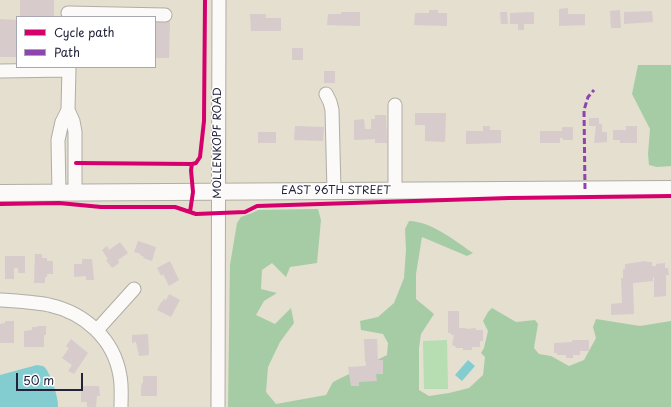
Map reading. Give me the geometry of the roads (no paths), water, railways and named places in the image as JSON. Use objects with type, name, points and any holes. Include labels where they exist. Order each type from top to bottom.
[{"type":"main road","name":"EAST 96TH STREET","points":[[0,194],[671,189]]},
{"type":"street","name":"MOLLENKOPF ROAD","points":[[218,407],[219,0]]},
{"type":"street","points":[[68,10],[165,15]]},
{"type":"street","points":[[0,71],[68,69],[68,110],[73,121],[75,132],[75,193]]},
{"type":"street","points":[[326,94],[332,110],[334,191]]},
{"type":"street","points":[[395,105],[395,191]]},
{"type":"street","points":[[59,193],[58,140],[62,122],[68,110]]},
{"type":"street","points":[[97,330],[134,289]]},
{"type":"street","points":[[0,300],[38,303],[58,308],[85,321],[97,330],[110,347],[118,367],[121,407]]},
{"type":"water","points":[[468,360],[475,366],[462,381],[455,375]]},
{"type":"water","points":[[37,365],[43,366],[46,369],[51,379],[56,392],[58,407],[0,407],[0,375]]}]
